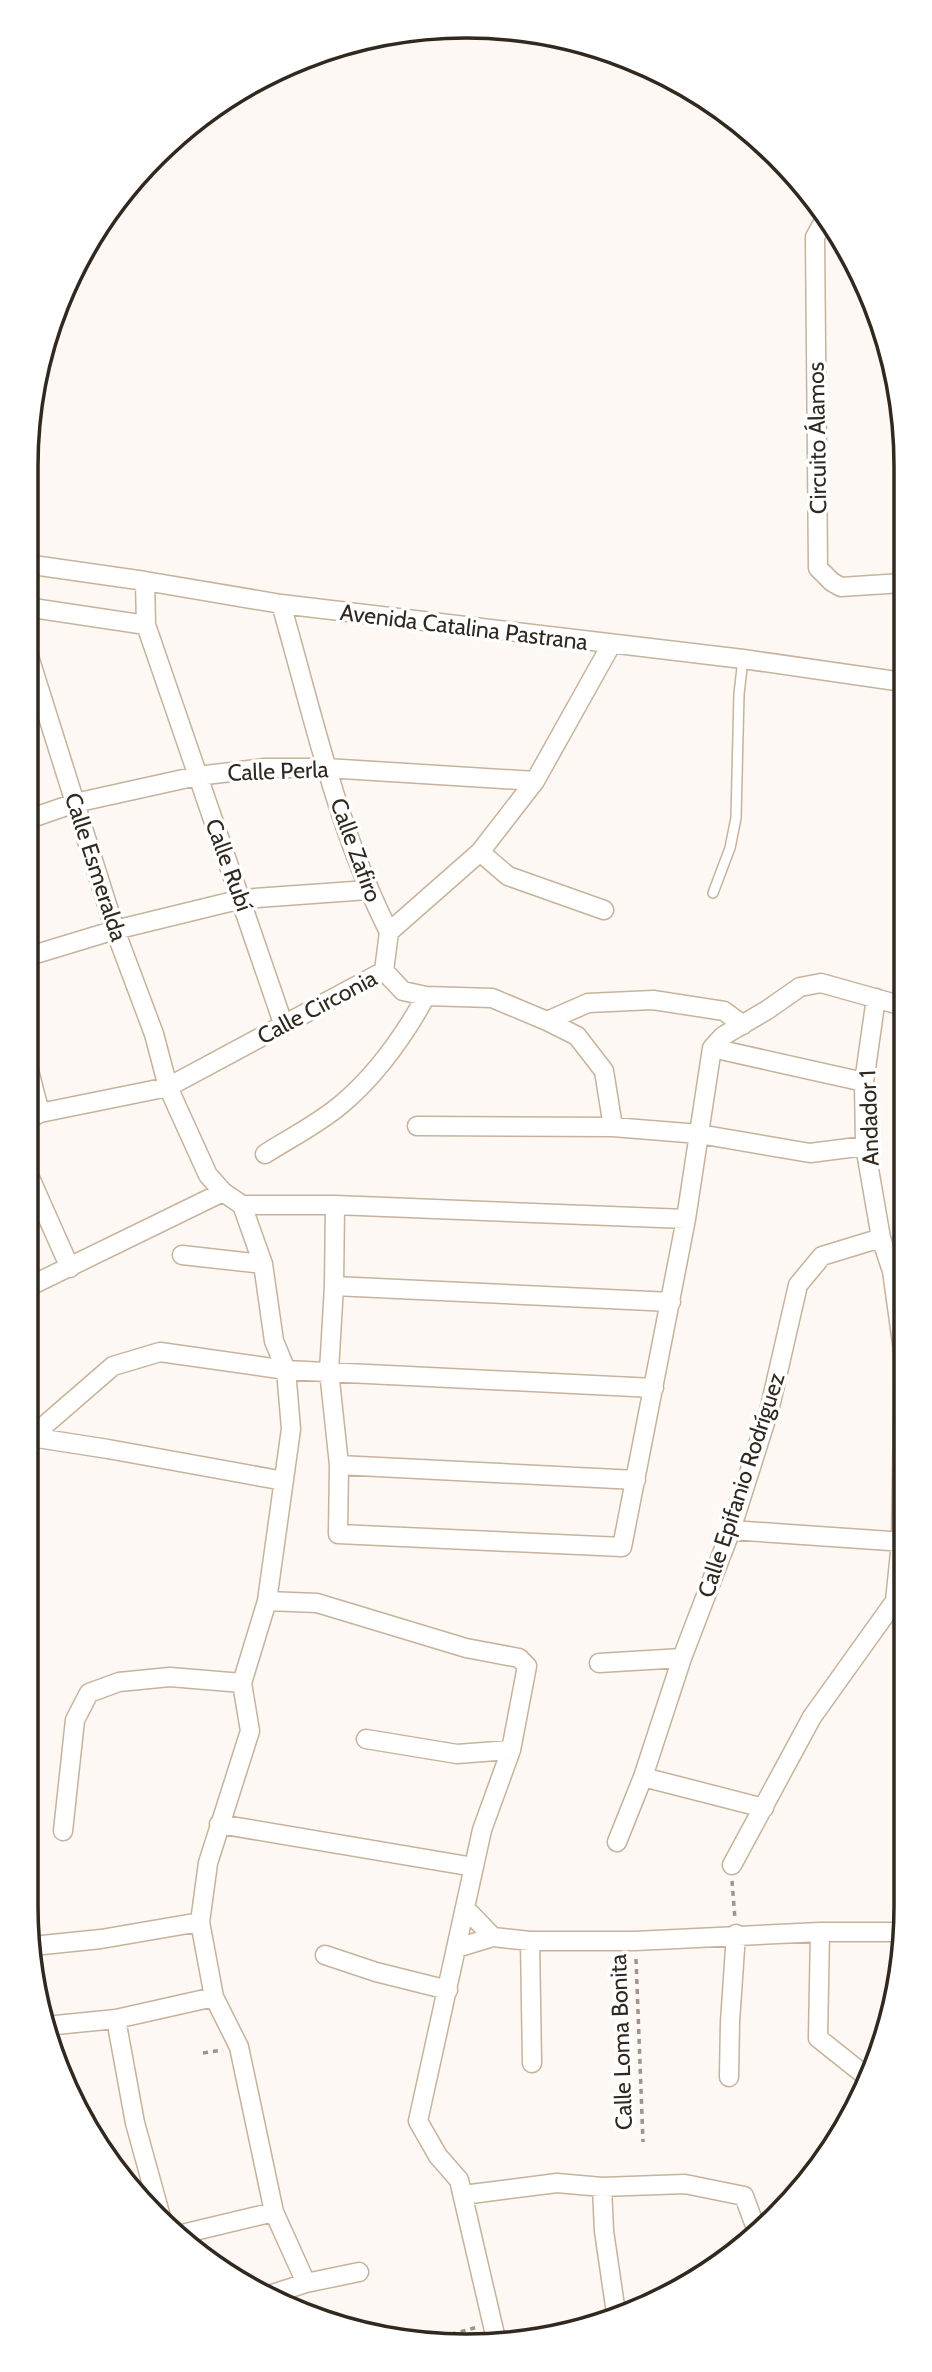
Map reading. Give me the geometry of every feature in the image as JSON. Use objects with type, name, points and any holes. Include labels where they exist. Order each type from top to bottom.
[{"type":"street","name":"Circuito Álamos","points":[[820,227],[814,237],[818,568],[841,587],[894,584]]},
{"type":"street","name":"Avenida Catalina Pastrana","points":[[39,566],[281,604],[743,659],[894,681]]},
{"type":"street","name":"Calle Rubí","points":[[145,581],[146,625],[284,1026]]},
{"type":"street","name":"Calle Zafiro","points":[[281,604],[326,768],[368,890],[389,932]]},
{"type":"street","points":[[39,609],[146,625]]},
{"type":"street","points":[[389,932],[480,852],[535,780],[611,645]]},
{"type":"street","name":"Calle Esmeralda","points":[[39,688],[115,930],[154,1034],[168,1087],[208,1175],[223,1192]]},
{"type":"street","name":"Calle Perla","points":[[39,815],[75,803],[197,776],[265,768],[326,768],[535,780]]},
{"type":"street","points":[[480,852],[508,876],[604,910]]},
{"type":"street","points":[[39,953],[115,930],[242,899],[368,890]]},
{"type":"street","name":"Calle Circonia","points":[[39,1116],[168,1087],[384,971],[389,932]]},
{"type":"street","points":[[384,971],[403,991],[426,996],[492,998],[577,1036],[604,1071],[613,1127]]},
{"type":"street","points":[[335,1205],[329,1371],[339,1465],[338,1534],[622,1548],[686,1219],[712,1048],[723,1036],[800,987],[821,983],[894,1003]]},
{"type":"street","points":[[265,1154],[341,1104],[376,1071],[409,1027],[426,996]]},
{"type":"street","name":"Andador 1","points":[[876,998],[864,1082],[864,1146],[881,1238],[894,1262]]},
{"type":"street","points":[[547,1021],[588,1003],[653,1000],[724,1011],[743,1025]]},
{"type":"street","points":[[712,1048],[864,1082]]},
{"type":"street","points":[[417,1126],[613,1127],[699,1134],[810,1153],[864,1146]]},
{"type":"street","points":[[39,1283],[223,1192],[242,1205],[335,1205],[686,1219]]},
{"type":"street","points":[[39,1198],[70,1268]]},
{"type":"street","points":[[242,1205],[263,1264],[274,1341],[286,1370],[291,1429],[267,1601],[242,1683],[250,1731],[208,1863],[200,1922],[214,1997],[239,2047],[274,2212],[306,2283]]},
{"type":"street","name":"Calle Epifanio Rodríguez","points":[[617,1842],[643,1777],[682,1658],[731,1530],[770,1407],[798,1284],[822,1255],[881,1238]]},
{"type":"street","points":[[182,1255],[263,1264]]},
{"type":"street","points":[[334,1286],[671,1302]]},
{"type":"street","points":[[39,1432],[113,1366],[160,1352],[286,1370],[654,1388]]},
{"type":"street","points":[[39,1442],[108,1449],[284,1481]]},
{"type":"street","points":[[339,1465],[635,1480]]},
{"type":"street","points":[[731,1530],[894,1542]]},
{"type":"street","points":[[267,1601],[317,1603],[466,1648],[519,1658],[527,1666],[511,1749],[482,1830],[418,2121],[438,2156],[461,2187],[495,2331]]},
{"type":"street","points":[[732,1865],[812,1717],[894,1610]]},
{"type":"street","points":[[599,1663],[682,1658]]},
{"type":"street","points":[[63,1831],[75,1720],[89,1693],[120,1682],[170,1677],[242,1683]]},
{"type":"street","points":[[366,1740],[457,1754],[511,1749]]},
{"type":"street","points":[[643,1777],[764,1808]]},
{"type":"street","points":[[219,1824],[474,1867]]},
{"type":"street","points":[[466,1908],[493,1937]]},
{"type":"street","points":[[40,1945],[101,1939],[200,1922]]},
{"type":"street","points":[[820,1931],[818,2038],[860,2072]]},
{"type":"street","points":[[457,1948],[493,1937],[530,1941],[635,1941],[820,1931],[893,1932]]},
{"type":"street","points":[[729,2077],[736,1934]]},
{"type":"street","points":[[530,1941],[532,2063]]},
{"type":"street","points":[[325,1955],[376,1972],[448,1990]]},
{"type":"street","points":[[55,2025],[116,2019],[214,1997]]},
{"type":"street","points":[[116,2019],[135,2123],[156,2200]]},
{"type":"street","points":[[461,2187],[557,2183],[602,2187],[685,2184],[744,2196],[753,2222]]},
{"type":"street","points":[[602,2187],[604,2231],[615,2307]]},
{"type":"street","points":[[190,2232],[274,2212]]},
{"type":"street","points":[[281,2291],[359,2272]]},
{"type":"lane","points":[[713,893],[730,848],[736,818],[739,694],[743,659]]},
{"type":"path","points":[[732,1865],[736,1934]]},
{"type":"path","name":"Calle Loma Bonita","points":[[635,1941],[643,2142]]}]
